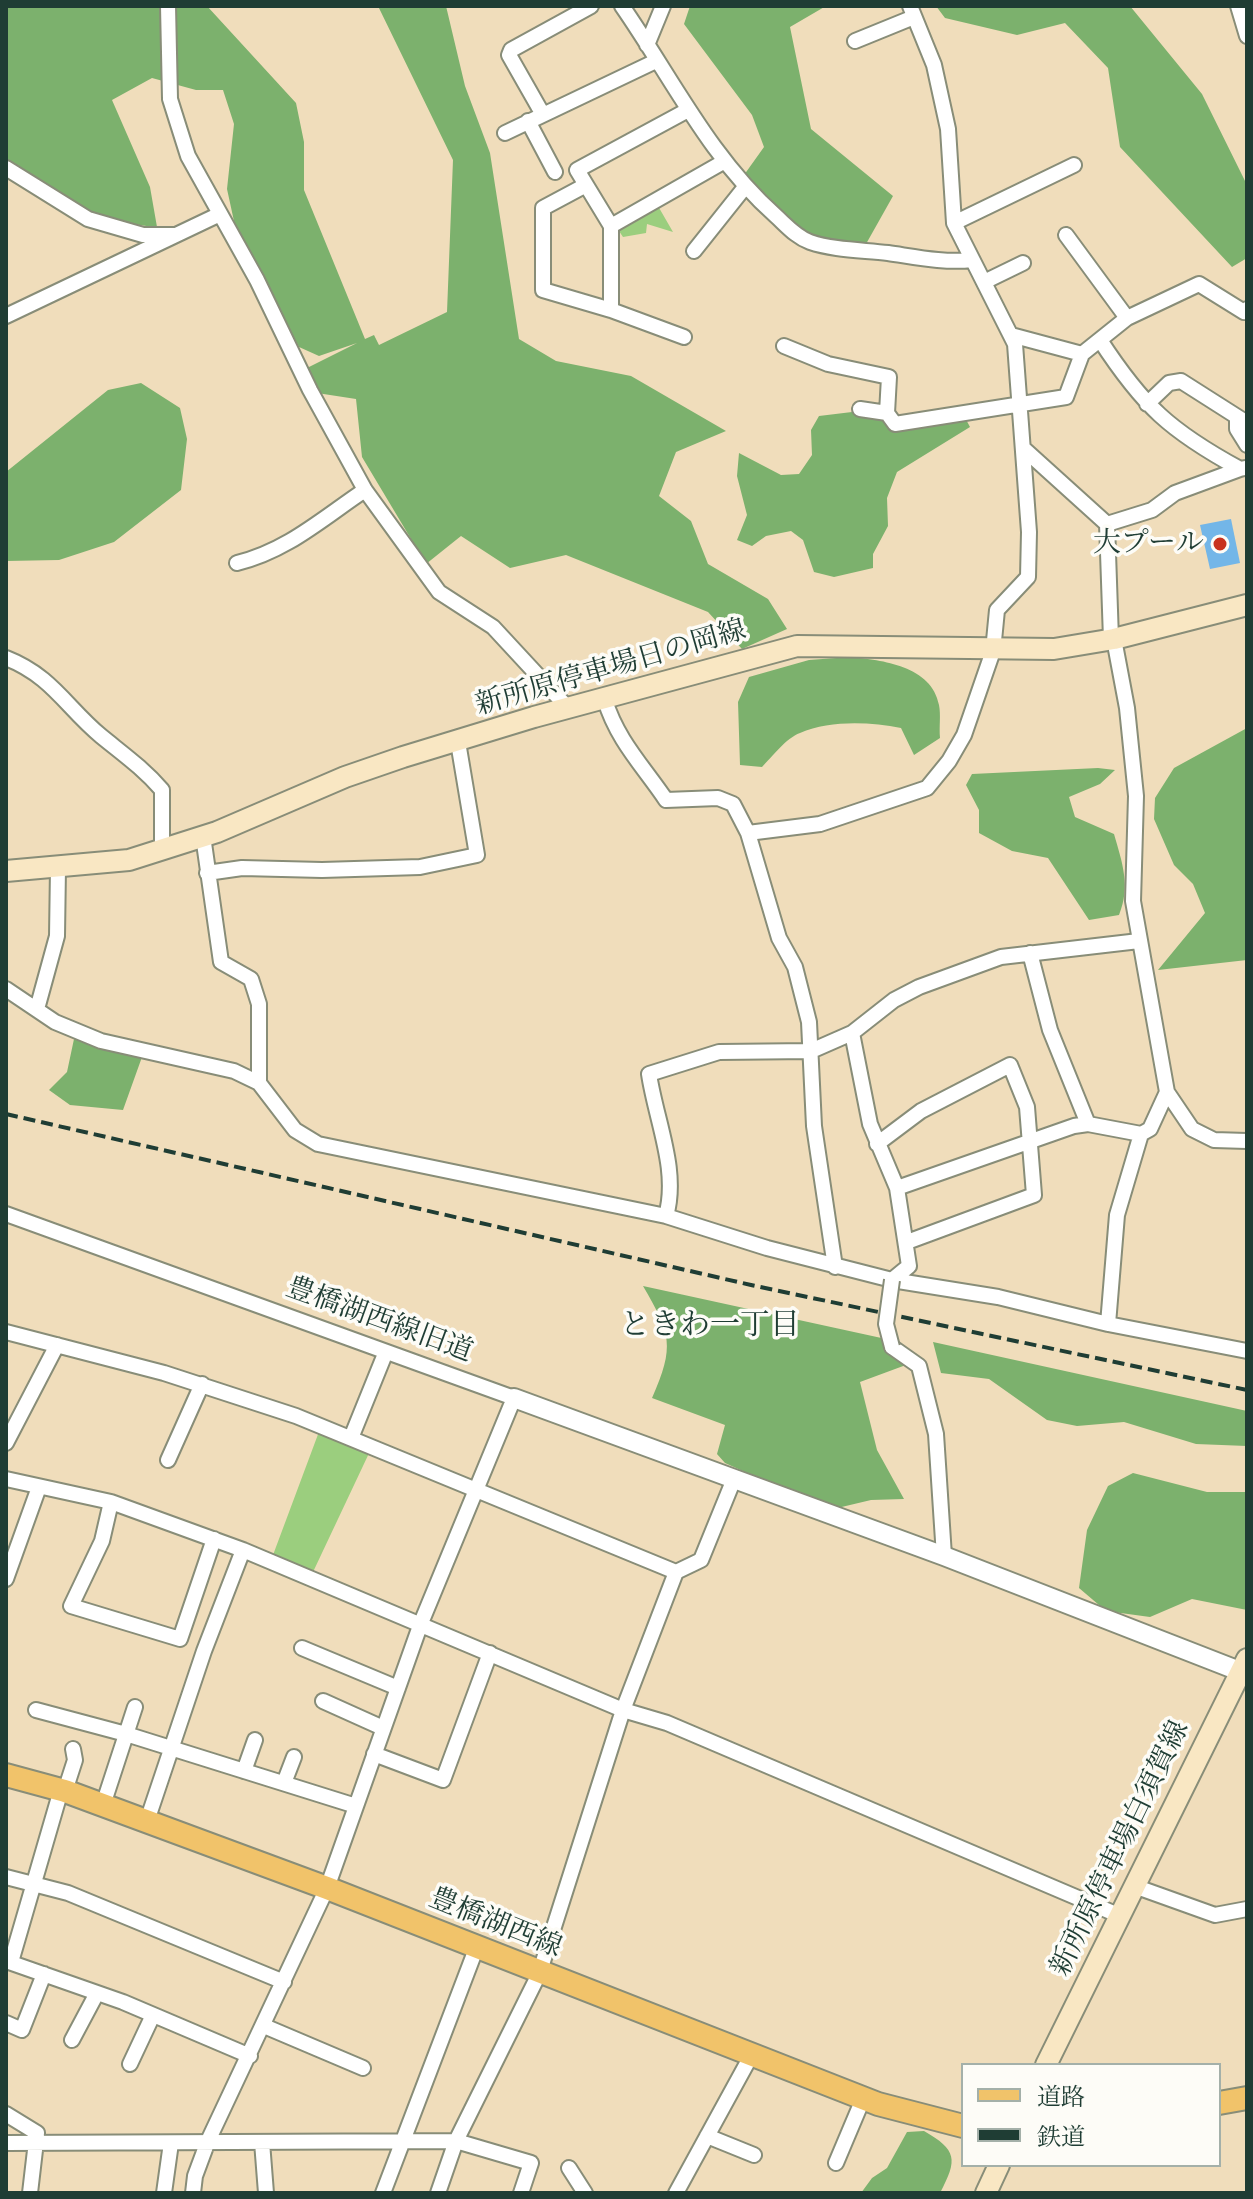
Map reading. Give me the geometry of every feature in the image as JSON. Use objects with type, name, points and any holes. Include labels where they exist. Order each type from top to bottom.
[{"type":"main road","name":"新所原停車場日の岡線","points":[[6,871],[115,863],[162,850],[269,812],[345,777],[568,708],[797,646],[883,645],[993,651],[1054,649],[1112,639],[1247,605]]},
{"type":"main road","name":"新所原停車場白須賀線","points":[[1047,2063],[1118,1915],[1244,1668]]},
{"type":"main road","name":"豊橋湖西線","points":[[6,1775],[63,1790],[327,1888],[863,2099],[961,2126]]},
{"type":"main road","points":[[1221,2103],[1247,2098]]},
{"type":"main road","points":[[986,2193],[998,2167]]},
{"type":"street","points":[[168,6],[170,99],[188,156],[218,215],[257,280],[310,390],[365,490],[439,592],[493,627],[568,708]]},
{"type":"street","points":[[542,113],[509,55],[511,50],[591,6]]},
{"type":"street","points":[[622,6],[688,110],[725,161],[745,187],[797,235],[810,242],[951,262],[972,260]]},
{"type":"street","points":[[647,45],[663,6]]},
{"type":"street","points":[[1238,6],[1247,36]]},
{"type":"street","points":[[748,833],[820,824],[927,788],[949,761],[964,735],[993,651],[997,610],[1028,577],[1024,449],[1015,344],[954,223],[948,129],[934,65],[912,11],[855,41]]},
{"type":"street","points":[[505,133],[656,61]]},
{"type":"street","points":[[611,310],[611,226],[577,170],[688,110]]},
{"type":"street","points":[[528,121],[555,172]]},
{"type":"street","points":[[611,226],[725,161]]},
{"type":"street","points":[[954,223],[1074,165]]},
{"type":"street","points":[[6,168],[88,219],[143,235],[174,235]]},
{"type":"street","points":[[586,185],[543,208],[543,290],[611,310],[684,337]]},
{"type":"street","points":[[694,251],[745,187]]},
{"type":"street","points":[[6,316],[218,215]]},
{"type":"street","points":[[1066,235],[1127,318]]},
{"type":"street","points":[[984,282],[1023,263]]},
{"type":"street","points":[[784,346],[828,364],[889,377],[887,413],[895,424],[1066,397],[1082,354],[1127,318],[1199,284],[1244,312],[1247,309]]},
{"type":"street","points":[[1011,335],[1082,354]]},
{"type":"street","points":[[1100,340],[1133,390],[1186,440],[1243,469]]},
{"type":"street","points":[[1147,404],[1169,383],[1181,381],[1242,420],[1246,440]]},
{"type":"street","points":[[860,409],[887,413]]},
{"type":"street","points":[[1024,449],[1107,524],[1112,639],[1127,708],[1136,796],[1133,901],[1167,1092],[1192,1129],[1214,1140],[1247,1141]]},
{"type":"street","points":[[1107,524],[1152,510],[1175,493],[1243,469]]},
{"type":"street","points":[[237,563],[262,557],[294,541],[365,490]]},
{"type":"street","points":[[6,658],[49,682],[101,736],[130,757],[162,790],[162,850]]},
{"type":"street","points":[[605,700],[620,738],[666,800],[718,798],[733,804],[748,833],[779,938],[795,967],[809,1022],[814,1126],[835,1267]]},
{"type":"street","points":[[207,873],[242,868],[322,870],[420,867],[477,855],[458,742]]},
{"type":"street","points":[[203,836],[221,962],[251,979],[259,1004],[259,1083]]},
{"type":"street","points":[[37,1009],[57,936],[58,868]]},
{"type":"street","points":[[666,1216],[670,1200],[669,1171],[649,1074],[719,1052],[811,1051],[852,1033],[894,1000],[943,975],[1001,957],[1139,941]]},
{"type":"street","points":[[1030,953],[1050,1030],[1088,1124]]},
{"type":"street","points":[[6,989],[55,1022],[101,1041],[234,1071],[259,1083],[295,1130],[318,1144],[666,1216],[835,1267],[892,1280],[998,1297],[1108,1324],[1247,1351]]},
{"type":"street","points":[[852,1033],[877,1144],[897,1188],[907,1242],[909,1266],[892,1280],[886,1324],[892,1347],[919,1366],[936,1434],[944,1556]]},
{"type":"street","points":[[877,1144],[921,1111],[1010,1065],[1027,1107],[1034,1195],[907,1242]]},
{"type":"street","points":[[897,1188],[1031,1140],[1088,1124],[1141,1134],[1150,1129],[1167,1092]]},
{"type":"street","points":[[1108,1324],[1117,1215],[1141,1134]]},
{"type":"street","name":"豊橋湖西線旧道","points":[[6,1214],[1244,1668]]},
{"type":"street","points":[[6,1332],[202,1384],[351,1438],[676,1572]]},
{"type":"street","points":[[6,1443],[57,1345]]},
{"type":"street","points":[[351,1438],[385,1354]]},
{"type":"street","points":[[168,1460],[202,1384]]},
{"type":"street","points":[[193,2193],[195,2176],[208,2141],[327,1888],[421,1623],[514,1398]]},
{"type":"street","points":[[438,2193],[456,2141],[539,1974],[623,1710],[676,1572],[701,1560],[734,1479]]},
{"type":"street","points":[[8,1484],[111,1502],[243,1550],[623,1710],[667,1723],[1118,1915]]},
{"type":"street","points":[[6,1579],[39,1487]]},
{"type":"street","points":[[111,1502],[102,1541],[71,1606],[180,1639],[214,1539]]},
{"type":"street","points":[[147,1821],[170,1747],[243,1550]]},
{"type":"street","points":[[302,1648],[398,1688]]},
{"type":"street","points":[[374,1754],[443,1780],[490,1653]]},
{"type":"street","points":[[323,1701],[383,1728]]},
{"type":"street","points":[[103,1805],[135,1707]]},
{"type":"street","points":[[36,1710],[170,1747],[356,1806]]},
{"type":"street","points":[[244,1771],[255,1740]]},
{"type":"street","points":[[73,1749],[75,1760],[8,1962],[97,1993],[250,2056]]},
{"type":"street","points":[[284,1783],[294,1757]]},
{"type":"street","points":[[6,1877],[68,1893],[284,1982]]},
{"type":"street","points":[[1134,1886],[1215,1915],[1247,1909]]},
{"type":"street","points":[[383,2193],[476,1949]]},
{"type":"street","points":[[6,2023],[22,2030],[44,1974]]},
{"type":"street","points":[[72,2040],[97,1993]]},
{"type":"street","points":[[130,2064],[153,2015]]},
{"type":"street","points":[[264,2026],[363,2068]]},
{"type":"street","points":[[676,2193],[751,2056]]},
{"type":"street","points":[[836,2163],[863,2099]]},
{"type":"street","points":[[6,2114],[37,2133],[30,2193]]},
{"type":"street","points":[[707,2136],[754,2155]]},
{"type":"street","points":[[6,2143],[456,2141],[531,2163],[521,2193]]},
{"type":"street","points":[[262,2142],[266,2193]]},
{"type":"street","points":[[164,2193],[171,2143]]},
{"type":"street","points":[[569,2168],[585,2193]]},
{"type":"green space","points":[[6,6],[207,6],[296,103],[304,142],[304,190],[365,339],[374,335],[379,345],[447,312],[453,160],[378,6],[446,6],[465,86],[490,153],[519,339],[556,361],[631,376],[726,431],[676,452],[659,496],[691,521],[708,564],[768,599],[787,629],[742,649],[708,612],[566,555],[510,568],[461,536],[426,564],[362,457],[356,399],[317,393],[303,370],[357,343],[319,356],[299,347],[237,235],[227,189],[234,124],[223,90],[196,90],[152,78],[112,100],[150,187],[157,227],[136,225],[96,213],[58,195],[6,159]]},
{"type":"green space","points":[[690,6],[826,6],[790,27],[811,129],[893,196],[866,244],[818,238],[796,226],[744,175],[764,147],[752,115],[684,24]]},
{"type":"green space","points":[[936,6],[1130,6],[1202,94],[1247,185],[1247,258],[1232,267],[1120,147],[1108,68],[1065,23],[1017,35],[945,18]]},
{"type":"green space","points":[[658,206],[673,232],[647,224],[646,233],[623,237],[617,228]]},
{"type":"green space","points":[[141,383],[180,408],[187,439],[181,490],[114,542],[59,560],[6,561],[6,472],[108,390]]},
{"type":"green space","points":[[852,412],[902,417],[962,412],[970,427],[897,472],[887,498],[888,526],[873,554],[873,568],[834,577],[814,572],[803,540],[791,531],[766,536],[752,546],[737,540],[747,515],[737,476],[739,453],[781,475],[799,474],[812,455],[811,430],[819,416]]},
{"type":"green space","points":[[850,657],[890,663],[927,681],[939,705],[940,738],[914,755],[901,728],[876,724],[837,724],[795,735],[762,767],[740,765],[738,702],[749,677],[809,660]]},
{"type":"green space","points":[[1247,728],[1247,960],[1158,970],[1205,913],[1193,884],[1174,865],[1154,819],[1155,798],[1174,768]]},
{"type":"green space","points":[[1098,768],[1115,770],[1100,784],[1069,797],[1075,817],[1114,834],[1124,874],[1124,894],[1119,915],[1089,920],[1048,858],[1012,851],[979,833],[979,810],[966,785],[972,774]]},
{"type":"green space","points":[[74,1039],[142,1057],[123,1110],[70,1105],[49,1090],[67,1072]]},
{"type":"green space","points":[[643,1286],[886,1339],[914,1362],[860,1382],[877,1450],[904,1499],[871,1500],[829,1510],[725,1463],[717,1454],[725,1425],[652,1398],[664,1365],[667,1340],[659,1316]]},
{"type":"green space","points":[[933,1342],[1247,1411],[1247,1446],[1196,1444],[1124,1422],[1077,1426],[1047,1420],[989,1379],[941,1373]]},
{"type":"green space","points":[[320,1429],[371,1449],[313,1572],[273,1555]]},
{"type":"green space","points":[[1133,1473],[1207,1492],[1247,1492],[1247,1610],[1192,1599],[1150,1617],[1106,1611],[1079,1588],[1087,1530],[1108,1486]]},
{"type":"green space","points":[[924,2131],[943,2144],[951,2156],[950,2172],[940,2193],[861,2193],[872,2178],[887,2168],[907,2132]]},
{"type":"water","name":"大プール","points":[[1231,519],[1240,563],[1210,569],[1200,525]]},
{"type":"railway","points":[[6,1114],[751,1285],[1247,1390]]},
{"type":"place","name":"大プール","points":[[1220,544]]},
{"type":"district","name":"ときわ一丁目","points":[[710,1327]]}]
